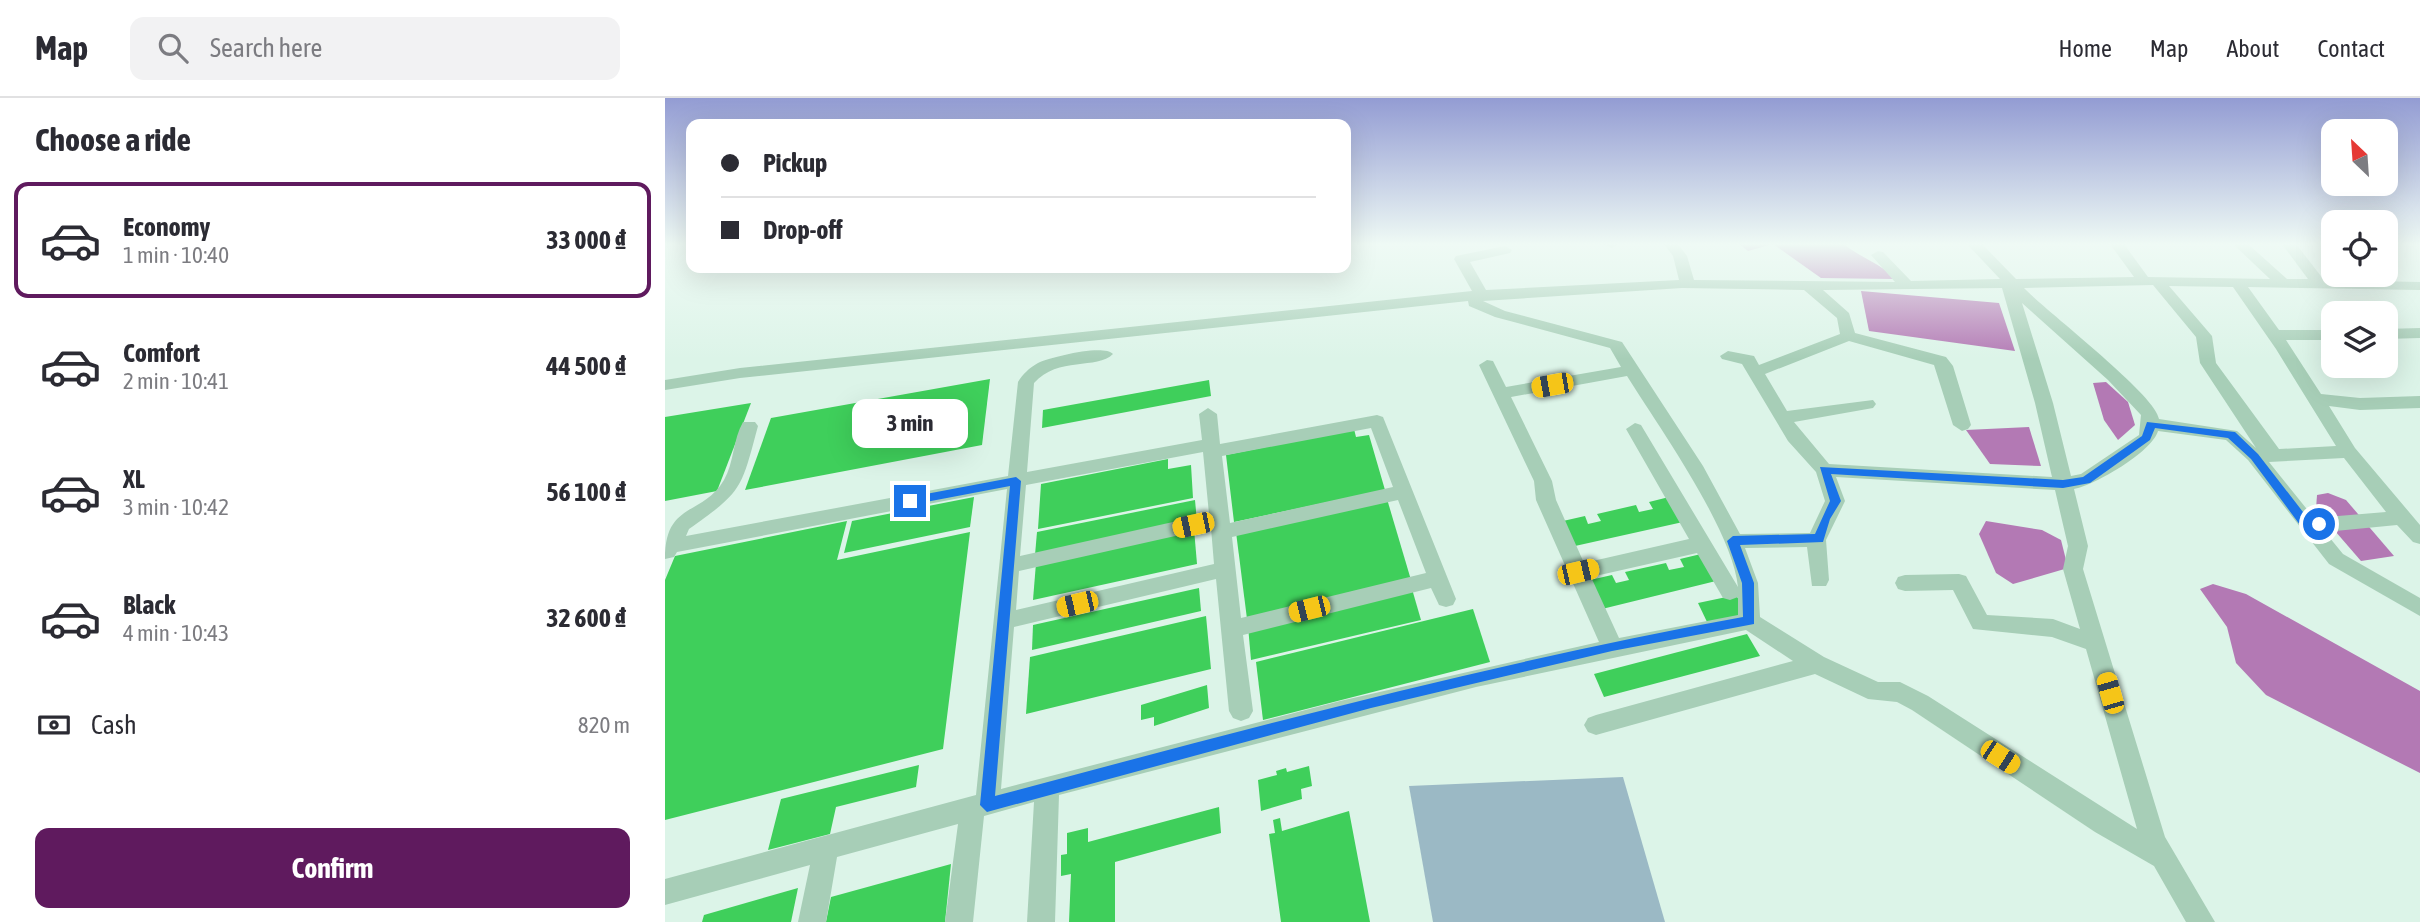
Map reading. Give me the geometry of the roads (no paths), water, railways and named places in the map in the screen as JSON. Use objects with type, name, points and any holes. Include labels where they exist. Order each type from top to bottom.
[{"type":"street","points":[[1474,282],[1481,295]]},
{"type":"street","points":[[665,385],[740,373],[1481,295],[1688,284],[2049,282]]},
{"type":"street","points":[[2153,282],[2195,322],[2204,336],[2209,363],[2262,443],[2264,455]]},
{"type":"street","points":[[2193,282],[2321,284]]},
{"type":"street","points":[[1824,470],[2063,484],[2086,481],[2147,438],[2151,424],[2150,414],[2114,376],[2010,283]]},
{"type":"street","points":[[2010,283],[2044,403],[2095,643],[2154,842],[2201,922]]},
{"type":"street","points":[[2398,283],[2420,286]]},
{"type":"street","points":[[2238,284],[2275,335],[2349,452],[2401,518],[2420,537]]},
{"type":"street","points":[[1808,285],[1844,316],[1848,336]]},
{"type":"street","points":[[1481,295],[1474,303],[1500,314],[1616,345],[1696,471],[1733,541],[1748,583],[1749,621]]},
{"type":"street","points":[[2398,334],[2420,333]]},
{"type":"street","points":[[2275,335],[2321,335]]},
{"type":"street","points":[[1756,372],[1848,336],[1940,360],[1945,366],[1962,425]]},
{"type":"street","points":[[959,922],[980,807],[1003,621],[1026,382],[1032,373],[1045,365],[1105,354]]},
{"type":"street","points":[[1728,356],[1742,357],[1756,372],[1794,438],[1824,470],[1835,501],[1816,540],[1819,580]]},
{"type":"street","points":[[1487,365],[1543,481],[1546,500],[1612,646]]},
{"type":"street","points":[[1500,394],[1631,370]]},
{"type":"street","points":[[2314,399],[2360,404],[2420,402]]},
{"type":"street","points":[[2402,403],[2420,417]]},
{"type":"street","points":[[1781,418],[1867,404]]},
{"type":"street","points":[[1207,414],[1241,711]]},
{"type":"street","points":[[668,551],[1016,481],[1377,421],[1446,599]]},
{"type":"street","points":[[2151,424],[2231,435],[2264,455],[2336,559],[2420,608]]},
{"type":"street","points":[[668,551],[683,524],[722,496],[734,480],[749,426]]},
{"type":"street","points":[[1635,429],[1730,592]]},
{"type":"street","points":[[2264,455],[2349,452]]},
{"type":"street","points":[[1008,566],[1403,492]]},
{"type":"street","points":[[2313,525],[2401,518]]},
{"type":"street","points":[[1733,541],[1816,540]]},
{"type":"street","points":[[1578,572],[1702,544]]},
{"type":"street","points":[[1003,621],[1225,569]]},
{"type":"street","points":[[1231,629],[1439,578]]},
{"type":"street","points":[[1905,583],[1959,582],[1982,623],[2053,628],[2095,643]]},
{"type":"street","points":[[665,892],[1371,702],[1612,646],[1749,621],[1816,664],[1875,692],[1900,692],[1920,703],[2104,824],[2163,857]]},
{"type":"street","points":[[1596,725],[1816,664]]},
{"type":"street","points":[[1041,922],[1047,789]]},
{"type":"street","points":[[812,922],[826,848]]}]
